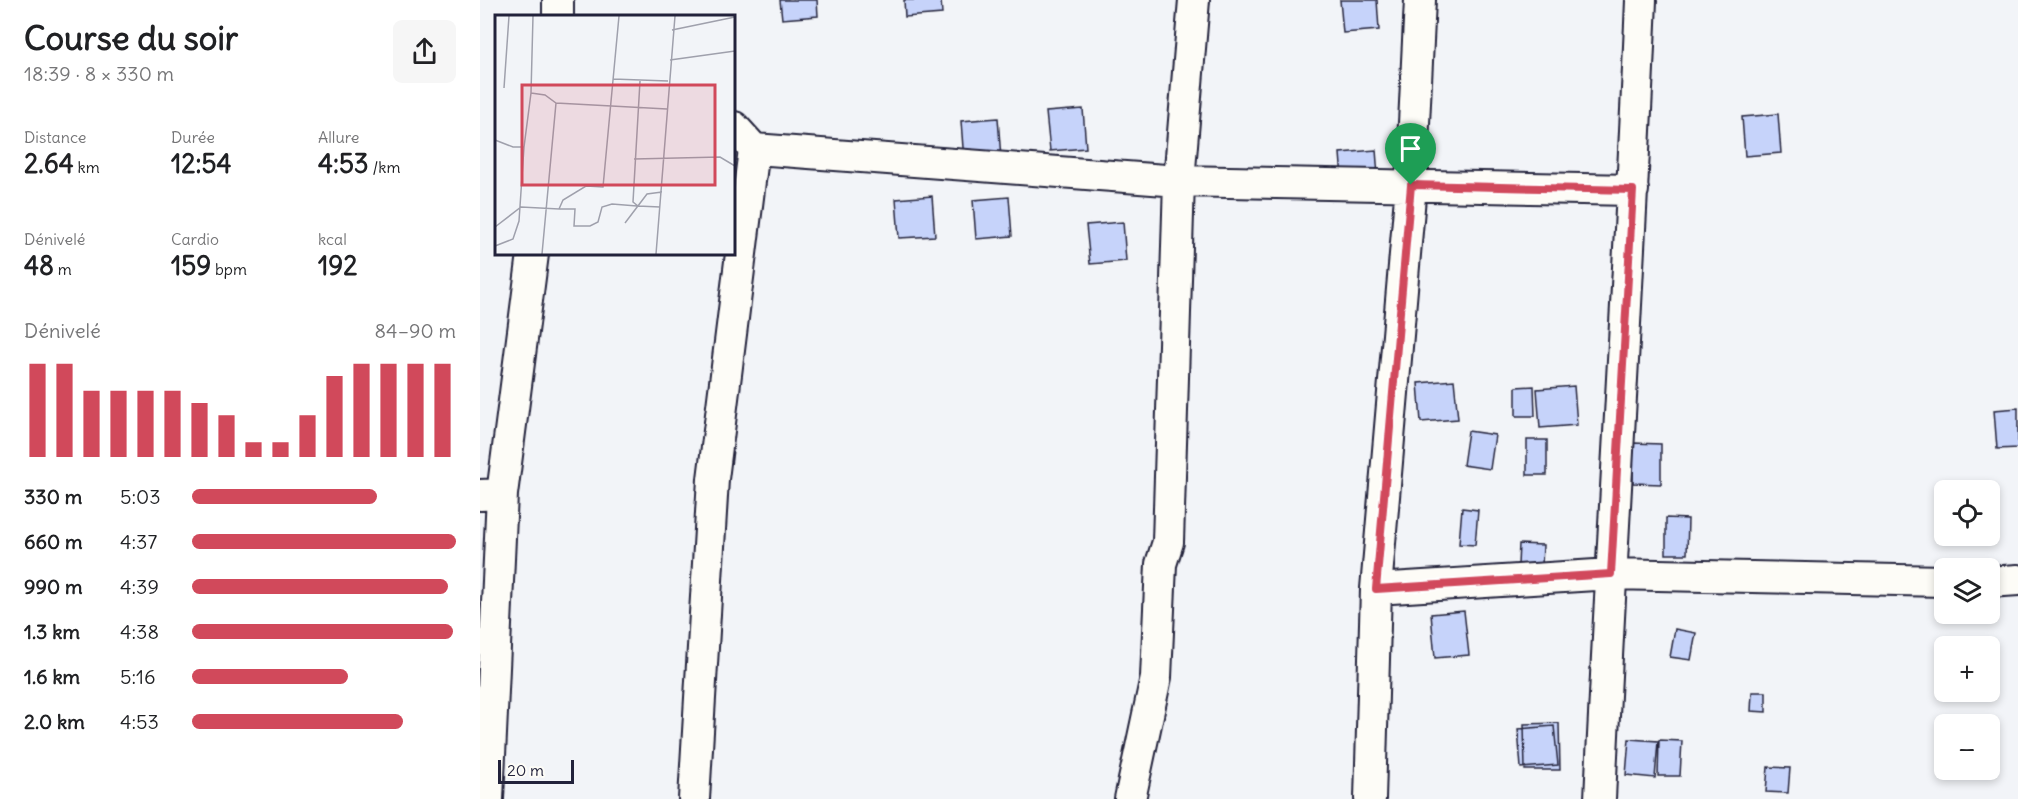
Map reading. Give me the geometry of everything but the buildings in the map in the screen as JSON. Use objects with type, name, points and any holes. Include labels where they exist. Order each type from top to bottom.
[{"type":"street","points":[[1130,799],[1156,677],[1161,564],[1168,542],[1179,181],[1194,0]]},
{"type":"street","points":[[1370,799],[1376,589],[1411,185],[1420,0]]},
{"type":"street","points":[[1600,799],[1641,0]]},
{"type":"street","points":[[735,128],[754,149],[1179,181],[1633,190]]},
{"type":"street","points":[[694,799],[713,479],[754,149]]},
{"type":"street","points":[[488,799],[491,495],[533,255]]},
{"type":"street","points":[[1376,589],[1611,574],[1934,581]]},
{"type":"street","points":[[2000,581],[2018,580]]},
{"type":"route","points":[[1411,185],[1633,190],[1611,574],[1376,589],[1411,185]]}]
